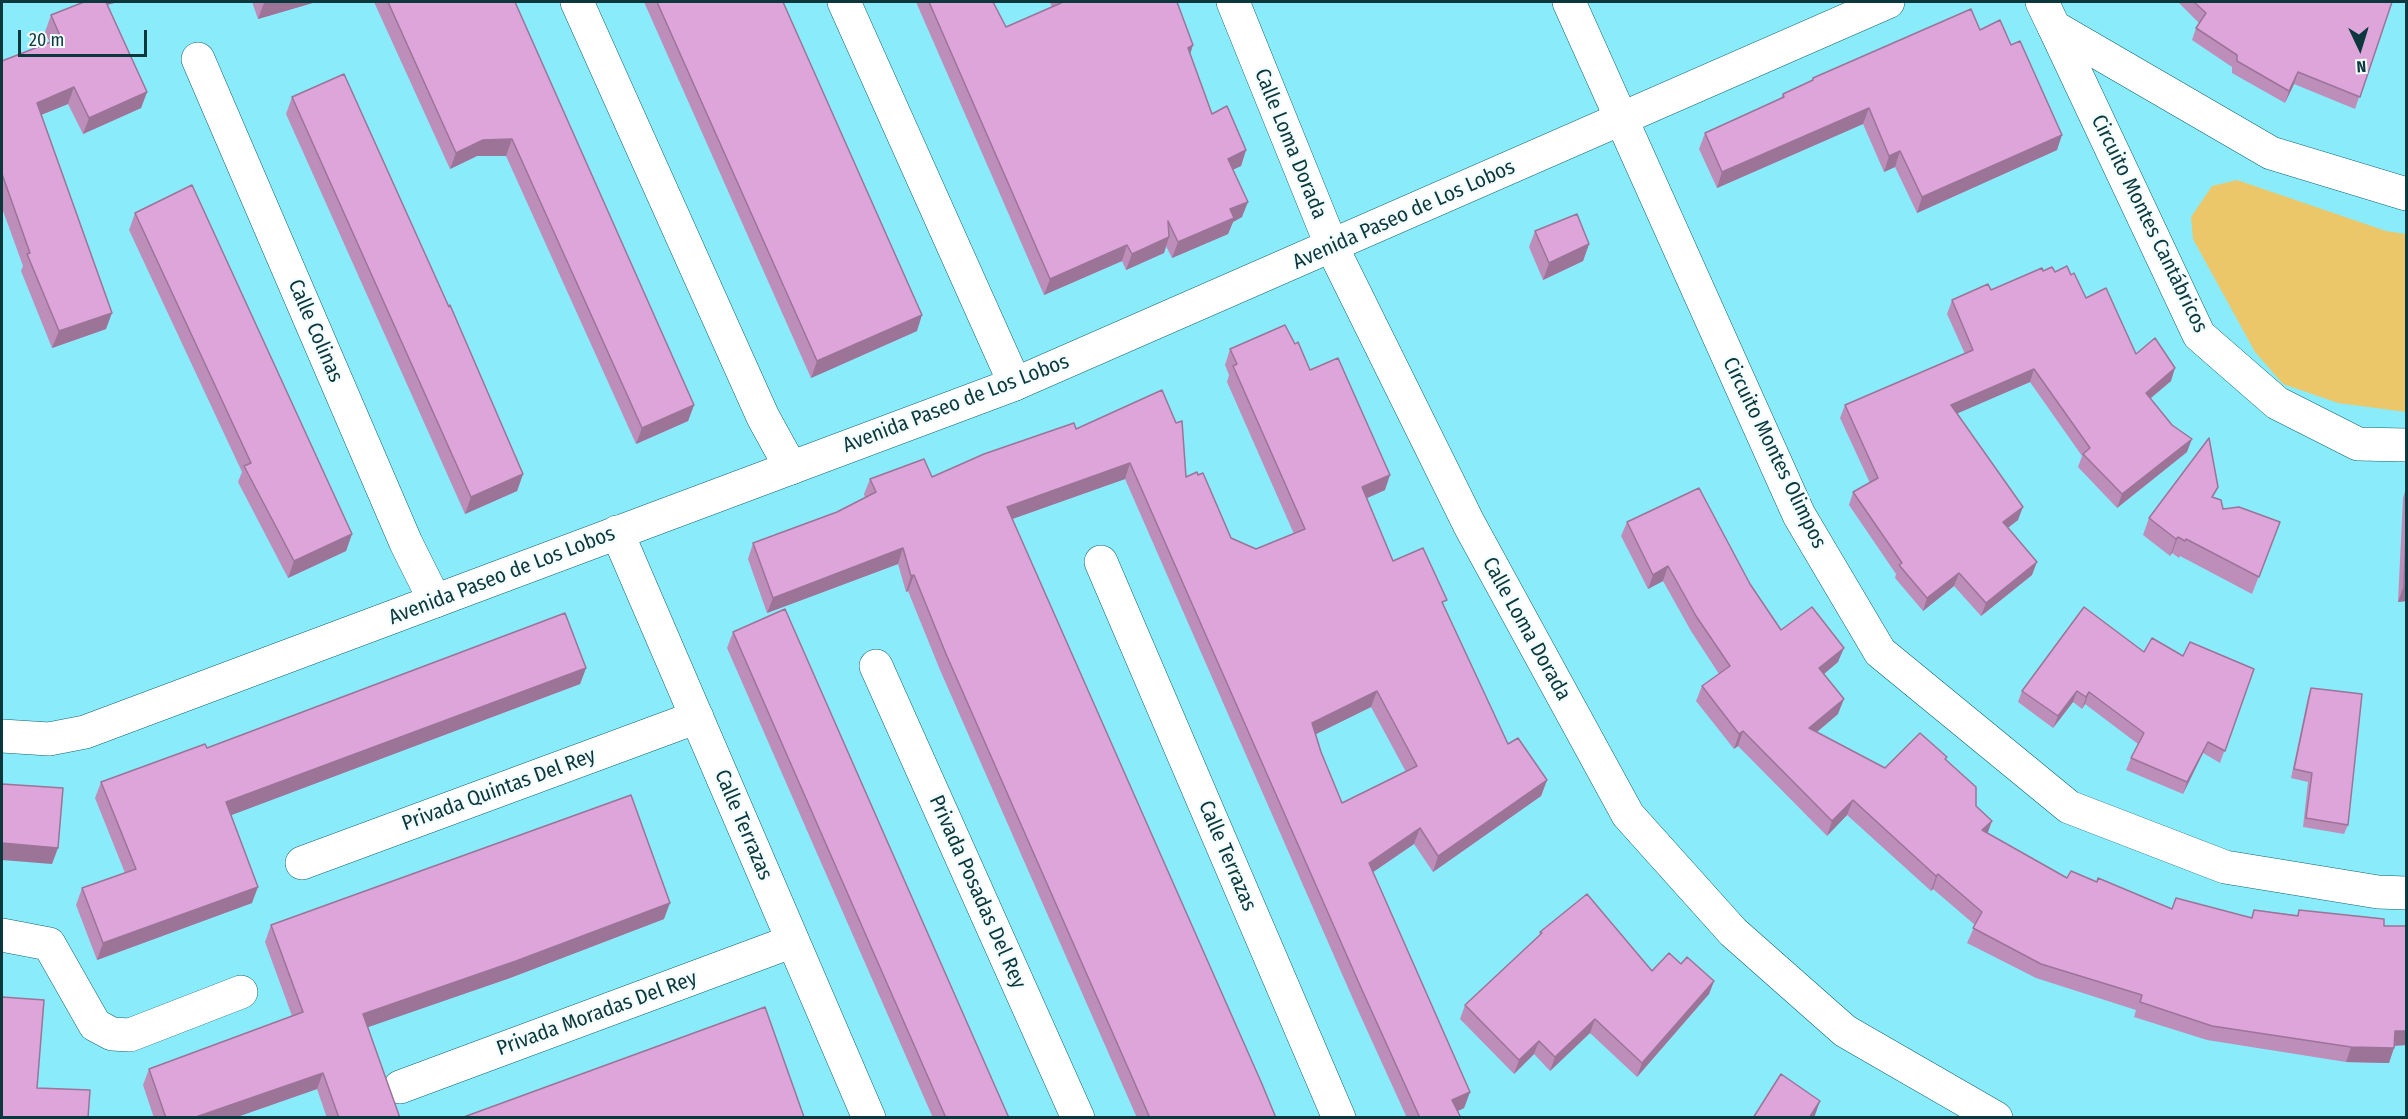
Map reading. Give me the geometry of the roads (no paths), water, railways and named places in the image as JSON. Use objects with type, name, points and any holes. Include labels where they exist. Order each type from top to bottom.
[{"type":"street","points":[[577,2],[763,417],[791,468]]},
{"type":"street","points":[[844,2],[1016,384]]},
{"type":"street","name":"Calle Loma Dorada","points":[[1233,2],[1332,247],[1469,524],[1628,814],[1733,932],[1845,1031],[1996,1118]]},
{"type":"street","name":"Circuito Montes Olimpos","points":[[1569,2],[1799,515],[1880,652],[2069,807],[2225,867],[2378,892],[2406,893]]},
{"type":"street","name":"Avenida Paseo de Los Lobos","points":[[2,736],[49,739],[85,732],[1016,384],[1888,2]]},
{"type":"street","name":"Circuito Montes Cantábricos","points":[[2048,14],[2271,153],[2406,194]]},
{"type":"street","name":"Circuito Montes Cantábricos","points":[[2048,14],[2199,335],[2277,404],[2358,444],[2406,446]]},
{"type":"street","name":"Calle Colinas","points":[[198,59],[406,543],[435,601]]},
{"type":"street","name":"Calle Terrazas","points":[[617,532],[869,1118]]},
{"type":"street","name":"Calle Terrazas","points":[[1101,562],[1339,1118]]},
{"type":"street","name":"Privada Posadas Del Rey","points":[[876,666],[1078,1118]]},
{"type":"street","name":"Privada Quintas Del Rey","points":[[302,863],[697,717]]},
{"type":"street","points":[[2,935],[49,944],[95,1025],[112,1034],[130,1035],[241,992]]},
{"type":"street","name":"Privada Moradas Del Rey","points":[[400,1087],[793,941]]}]
